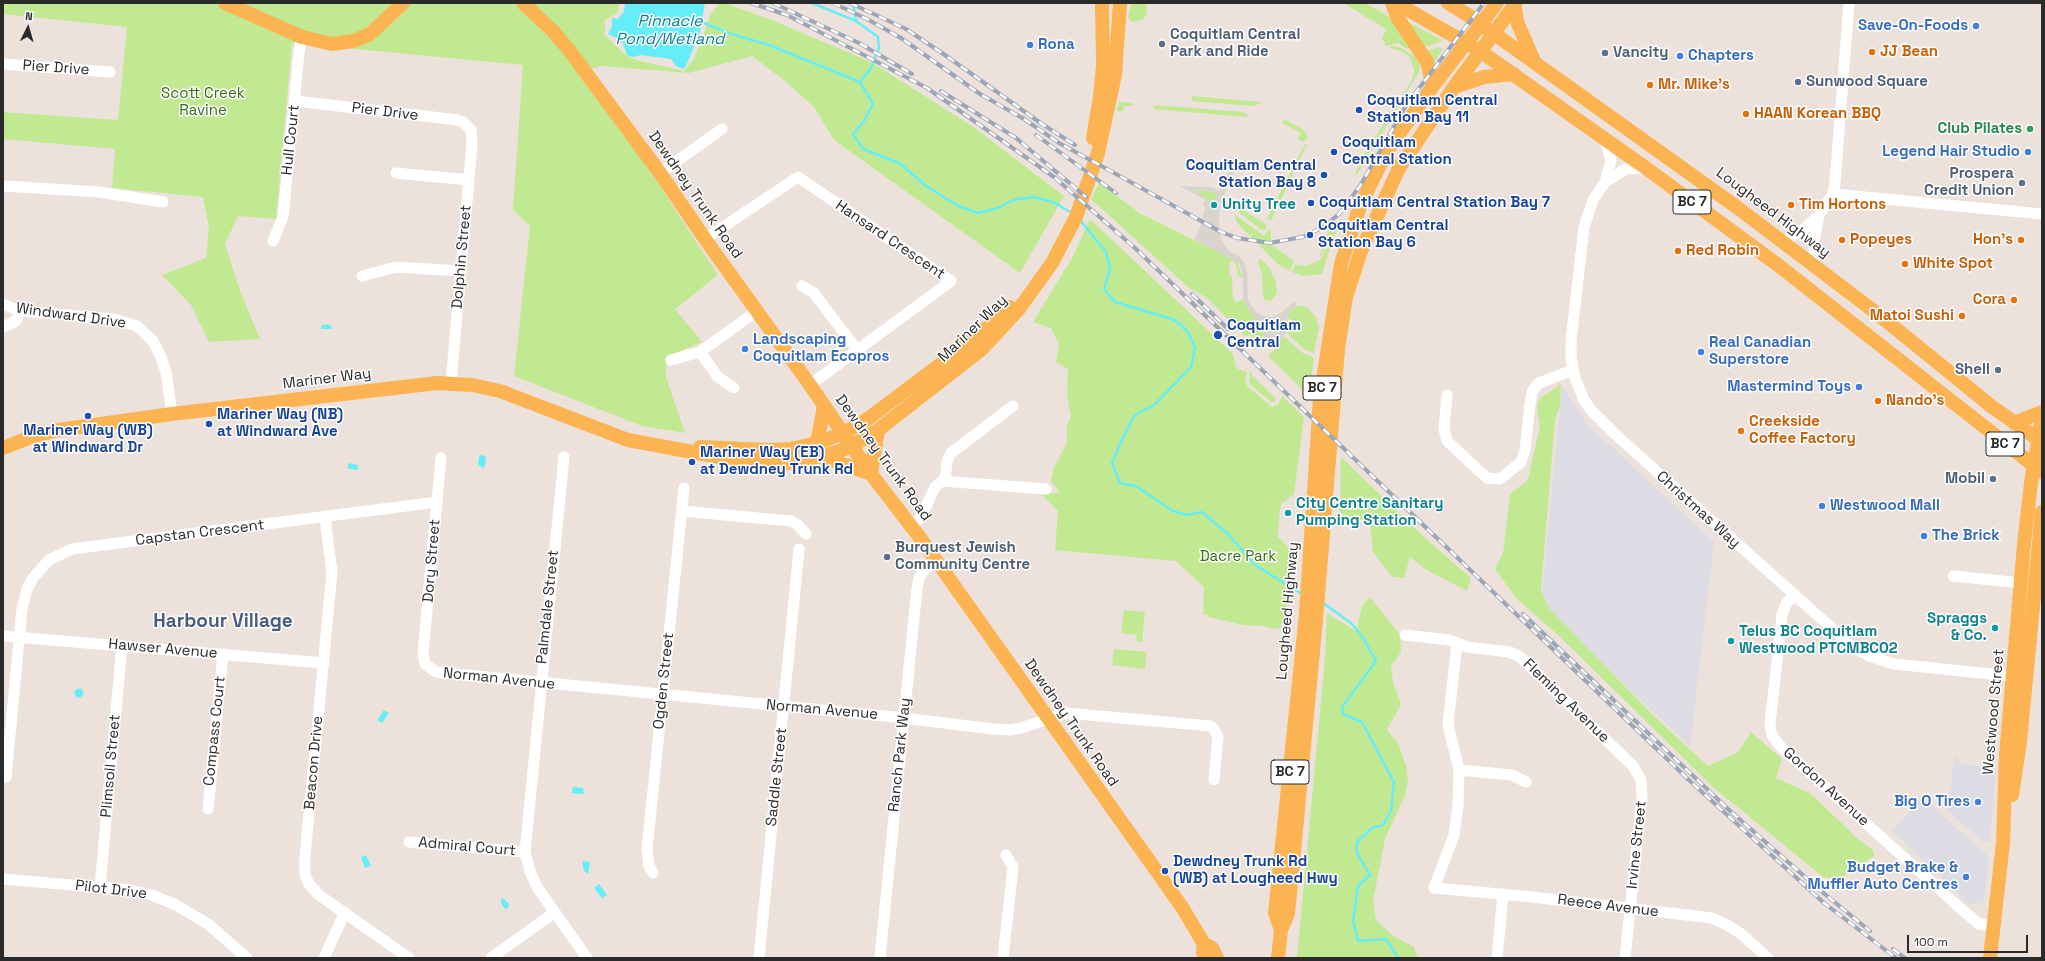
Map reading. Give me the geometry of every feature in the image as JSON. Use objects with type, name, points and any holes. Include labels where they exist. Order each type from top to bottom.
[{"type":"main road","points":[[225,3],[302,37],[332,44],[346,43],[360,39],[380,26],[403,3]]},
{"type":"main road","name":"Dewdney Trunk Road","points":[[523,3],[553,31],[569,50],[660,173],[705,239],[844,433],[871,474],[935,559],[1046,718],[1182,907],[1204,944],[1212,948],[1217,958]]},
{"type":"main road","points":[[1392,3],[1397,17],[1427,62],[1433,86]]},
{"type":"main road","points":[[1396,3],[1466,42]]},
{"type":"main road","points":[[1448,3],[1481,24]]},
{"type":"main road","name":"Lougheed Highway","points":[[1313,591],[1320,399],[1341,264],[1354,220],[1375,172],[1404,125],[1497,3]]},
{"type":"main road","points":[[1493,34],[1515,4]]},
{"type":"main road","points":[[1515,4],[1518,24],[1535,62]]},
{"type":"main road","name":"Mariner Way","points":[[3,448],[31,437],[58,430],[172,414],[426,384],[451,383],[500,391],[609,434],[650,445],[764,464],[798,462],[823,457],[852,446],[878,430],[970,359],[1001,330],[1025,295],[1047,256],[1073,203],[1088,159],[1100,97],[1103,54],[1102,9]]},
{"type":"main road","name":"Mariner Way","points":[[650,445],[776,450],[817,443],[844,433],[869,418],[981,333],[1025,295],[1049,268],[1068,233],[1092,174],[1104,133],[1112,92],[1120,9]]},
{"type":"main road","name":"BC 7","points":[[1481,24],[1493,34]]},
{"type":"main road","name":"Lougheed Highway","points":[[1278,958],[1281,930],[1275,913],[1311,617],[1338,349],[1348,292],[1361,251],[1399,168],[1454,87],[1493,34],[1535,62],[1814,265],[2014,423],[2040,441]]},
{"type":"main road","name":"BC 7","points":[[1466,42],[1514,74],[1646,168],[1784,270],[2038,469]]},
{"type":"main road","points":[[1454,87],[1484,77],[1514,74]]},
{"type":"main road","points":[[817,443],[824,406]]},
{"type":"main road","points":[[2014,423],[2042,412]]},
{"type":"main road","name":"Westwood Street","points":[[2020,677],[2022,583],[2038,469],[2042,418]]},
{"type":"main road","points":[[823,457],[871,474],[878,430]]},
{"type":"main road","name":"Westwood Street","points":[[1990,958],[2003,843],[2006,755],[2020,677],[2042,519]]},
{"type":"main road","name":"Dewdney Trunk Road","points":[[1204,944],[1203,952],[1205,958]]},
{"type":"street","points":[[1783,242],[1800,232],[1819,215],[1833,194],[1849,3]]},
{"type":"street","name":"Hull Court","points":[[273,241],[283,217],[299,52],[302,37]]},
{"type":"street","name":"Pier Drive","points":[[3,64],[110,72]]},
{"type":"street","name":"Pier Drive","points":[[295,101],[458,120],[463,122],[471,130]]},
{"type":"street","points":[[660,173],[722,129]]},
{"type":"street","name":"Dolphin Street","points":[[451,383],[472,144],[471,130]]},
{"type":"street","name":"Christmas Way","points":[[1605,139],[1611,161],[1605,182],[1589,208],[1582,235],[1571,340],[1573,370],[1584,400],[1600,420],[1850,644],[1879,660],[1902,665],[2020,677]]},
{"type":"street","name":"Christmas Way","points":[[1605,182],[1626,169],[1646,168]]},
{"type":"street","points":[[396,173],[469,180]]},
{"type":"street","name":"Hansard Crescent","points":[[705,239],[798,176],[951,281],[810,385]]},
{"type":"street","points":[[3,186],[100,192],[163,202]]},
{"type":"street","points":[[1833,194],[2042,214]]},
{"type":"street","points":[[1814,265],[1814,242],[1819,215]]},
{"type":"street","points":[[362,276],[396,267],[461,271]]},
{"type":"street","points":[[802,286],[813,292],[858,351]]},
{"type":"street","name":"Windward Drive","points":[[3,304],[20,311],[114,319],[137,326],[153,341],[161,357],[166,372],[172,414]]},
{"type":"street","points":[[3,327],[16,321],[20,311]]},
{"type":"street","points":[[671,360],[700,352],[757,311]]},
{"type":"street","points":[[700,352],[718,377],[734,388]]},
{"type":"street","points":[[1447,395],[1444,428],[1447,440],[1487,478],[1500,480],[1521,462],[1525,450],[1532,392],[1539,383],[1573,370]]},
{"type":"street","points":[[945,481],[947,461],[951,453],[1013,406]]},
{"type":"street","name":"Palmdale Street","points":[[525,852],[540,683],[564,457]]},
{"type":"street","name":"Dory Street","points":[[425,664],[423,653],[441,458]]},
{"type":"street","points":[[912,527],[922,515],[937,484],[945,481],[1046,489]]},
{"type":"street","name":"Ogden Street","points":[[653,873],[649,866],[647,850],[684,488]]},
{"type":"street","name":"Capstan Crescent","points":[[6,777],[22,609],[27,589],[33,578],[49,560],[72,549],[325,518],[437,502]]},
{"type":"street","points":[[682,511],[790,521],[798,525],[806,534]]},
{"type":"street","name":"Beacon Drive","points":[[325,518],[332,572],[305,856],[305,874],[312,888],[409,958]]},
{"type":"street","name":"Saddle Street","points":[[759,958],[799,549]]},
{"type":"street","name":"Ranch Park Way","points":[[880,958],[917,588],[919,578],[924,570],[935,559]]},
{"type":"street","points":[[1953,576],[2022,583]]},
{"type":"street","name":"Gordon Avenue","points":[[1794,595],[1786,604],[1782,615],[1770,725],[1772,735],[1780,746],[1959,907],[1979,924],[1994,926]]},
{"type":"street","name":"Fleming Avenue","points":[[1405,635],[1449,640],[1467,647],[1510,652],[1520,657],[1633,766],[1641,780]]},
{"type":"street","name":"Hawser Avenue","points":[[3,636],[324,663]]},
{"type":"street","points":[[1457,643],[1448,725],[1459,770],[1512,775],[1526,782]]},
{"type":"street","name":"Plimsoll Street","points":[[100,888],[122,645]]},
{"type":"street","name":"Compass Court","points":[[208,809],[223,654]]},
{"type":"street","name":"Norman Avenue","points":[[425,664],[431,670],[439,673],[904,718],[1010,730],[1022,728],[1066,712],[1210,726],[1214,729],[1218,737],[1214,780]]},
{"type":"street","name":"Reece Avenue","points":[[1459,770],[1459,799],[1454,835],[1434,888],[1503,894],[1706,917],[1718,920],[1740,933],[1768,958]]},
{"type":"street","name":"Irvine Street","points":[[1625,958],[1642,797],[1641,780]]},
{"type":"street","name":"Admiral Court","points":[[409,842],[525,852]]},
{"type":"street","points":[[525,852],[533,879],[554,912],[587,958]]},
{"type":"street","points":[[1003,958],[1013,867],[1006,855]]},
{"type":"street","name":"Pilot Drive","points":[[3,879],[144,893],[176,905],[208,924],[247,958]]},
{"type":"street","points":[[1496,958],[1503,894]]},
{"type":"street","points":[[324,958],[345,912]]},
{"type":"street","points":[[491,958],[554,912]]},
{"type":"shaded area","points":[[1230,157],[1236,158],[1238,163],[1220,204],[1219,221],[1221,240],[1230,252],[1239,256],[1243,261],[1247,272],[1248,300],[1256,312],[1263,316],[1271,317],[1281,313],[1292,303],[1295,302],[1296,306],[1292,309],[1288,316],[1287,325],[1290,329],[1278,342],[1273,337],[1263,348],[1264,338],[1261,327],[1243,298],[1243,275],[1239,263],[1194,239],[1199,230],[1205,207],[1203,205],[1205,200],[1180,186],[1211,187],[1219,191],[1233,164],[1227,161]],"holes":[[[1193,190],[1215,192],[1217,197],[1214,201],[1211,201]]]},
{"type":"shaded area","points":[[1562,385],[1587,424],[1714,542],[1690,747],[1541,604]]},
{"type":"shaded area","points":[[1954,756],[1963,764],[1996,768],[1990,842],[1984,842],[1948,811]]},
{"type":"shaded area","points":[[1922,797],[1989,857],[1984,900],[1981,903],[1971,904],[1963,898],[1893,831]]},
{"type":"green space","name":"Scott Creek Ravine","points":[[3,3],[620,3],[617,13],[605,20],[605,35],[624,54],[636,60],[684,71],[694,59],[711,14],[720,3],[725,3],[774,21],[871,62],[972,126],[1064,196],[1020,273],[834,140],[815,108],[785,81],[752,56],[689,73],[601,66],[585,71],[718,275],[675,309],[702,342],[666,357],[666,377],[685,433],[642,426],[514,376],[530,226],[513,210],[523,65],[292,43],[276,219],[238,216],[225,244],[240,291],[260,339],[209,342],[191,305],[162,275],[206,258],[209,228],[203,197],[112,188],[115,149],[3,139],[3,112],[118,120],[127,27],[3,14]]},
{"type":"green space","points":[[1132,3],[1146,3],[1147,14],[1142,20],[1132,22],[1128,17]]},
{"type":"green space","points":[[1343,3],[1365,3],[1383,13],[1391,19],[1410,47],[1407,49],[1398,43],[1386,46],[1382,38],[1386,29]]},
{"type":"green space","points":[[1406,21],[1442,40],[1442,41],[1424,47]]},
{"type":"green space","points":[[1392,46],[1399,47],[1415,57],[1420,64],[1419,72],[1358,173],[1354,176],[1366,151],[1410,84],[1413,76],[1414,71],[1410,57],[1401,51],[1389,48]]},
{"type":"green space","points":[[1439,47],[1443,49],[1434,62],[1427,51]]},
{"type":"green space","points":[[1192,96],[1262,103],[1253,106],[1192,101]]},
{"type":"green space","points":[[1119,102],[1133,103],[1133,106],[1124,106],[1123,111],[1117,111]]},
{"type":"green space","points":[[1154,105],[1243,112],[1248,115],[1246,117],[1154,109]]},
{"type":"green space","points":[[1284,119],[1305,131],[1308,139],[1305,139],[1304,142],[1298,139],[1301,133],[1282,123]]},
{"type":"green space","points":[[1305,144],[1307,144],[1271,221],[1267,218]]},
{"type":"green space","points":[[1099,183],[1141,214],[1237,261],[1243,278],[1238,276],[1237,267],[1233,261],[1230,262],[1229,273],[1232,278],[1233,297],[1236,303],[1237,301],[1244,300],[1257,320],[1263,332],[1263,347],[1250,335],[1245,336],[1207,298],[1189,288],[1091,199]]},
{"type":"green space","points":[[1191,190],[1215,192],[1217,197],[1214,201],[1211,201]]},
{"type":"green space","points":[[1236,206],[1266,224],[1266,229],[1262,230],[1246,218],[1237,211]]},
{"type":"green space","points":[[1234,214],[1264,236],[1270,228],[1272,245],[1294,261],[1290,271],[1279,265],[1238,224]]},
{"type":"green space","name":"Dacre Park","points":[[1090,219],[1233,354],[1236,368],[1247,372],[1245,380],[1247,386],[1272,407],[1278,405],[1282,396],[1304,417],[1294,494],[1281,504],[1279,517],[1278,537],[1293,552],[1288,562],[1291,576],[1288,583],[1285,624],[1281,624],[1281,628],[1273,629],[1263,626],[1244,625],[1208,617],[1208,615],[1203,614],[1204,587],[1176,561],[1055,550],[1058,511],[1041,494],[1060,493],[1051,481],[1054,467],[1067,443],[1067,425],[1071,417],[1067,395],[1068,369],[1056,362],[1059,344],[1051,328],[1033,322],[1072,258]]},
{"type":"green space","points":[[1332,220],[1339,222],[1337,231],[1320,257],[1319,256]]},
{"type":"green space","points":[[1332,241],[1322,274],[1303,276],[1292,272],[1295,265],[1305,266],[1319,261]]},
{"type":"green space","points":[[1260,258],[1269,267],[1276,282],[1277,293],[1271,301],[1265,300],[1263,297],[1262,274],[1258,261]]},
{"type":"green space","points":[[1298,305],[1307,307],[1316,317],[1319,328],[1314,353],[1304,349],[1287,333],[1290,329],[1287,322],[1290,322],[1291,319],[1288,319],[1288,316],[1292,309]]},
{"type":"green space","points":[[1284,336],[1301,352],[1314,358],[1309,396],[1268,356],[1280,344],[1278,342]]},
{"type":"green space","points":[[1251,370],[1252,375],[1276,399],[1275,402],[1271,402],[1250,384],[1249,378]]},
{"type":"green space","points":[[1561,384],[1560,406],[1555,420],[1541,590],[1549,608],[1654,716],[1708,766],[1738,752],[1751,732],[1782,759],[1776,778],[1811,794],[1858,839],[1873,850],[1874,856],[1838,880],[1823,877],[1712,786],[1559,636],[1517,599],[1495,569],[1503,553],[1510,494],[1528,480],[1540,426],[1537,410],[1539,399]]},
{"type":"green space","points":[[1341,457],[1424,537],[1471,578],[1467,591],[1428,571],[1410,557],[1404,578],[1392,577],[1373,552],[1370,523],[1340,513]]},
{"type":"green space","points":[[1370,597],[1400,635],[1401,652],[1391,666],[1393,682],[1401,704],[1387,730],[1398,743],[1406,766],[1408,780],[1405,795],[1385,839],[1373,901],[1376,920],[1393,936],[1414,947],[1418,958],[1297,958],[1325,658],[1327,613],[1356,631],[1362,606]]},
{"type":"green space","points":[[1124,610],[1145,612],[1142,642],[1136,641],[1137,635],[1121,633]]},
{"type":"green space","points":[[1114,649],[1147,652],[1145,669],[1112,665]]},
{"type":"water","name":"Pinnacle Pond/Wetland","points":[[625,3],[705,3],[700,32],[686,66],[683,69],[676,66],[671,59],[641,55],[633,57],[627,55],[622,41],[608,34],[612,27],[612,18],[618,19],[624,11]]},
{"type":"water","points":[[329,324],[332,327],[331,329],[321,329],[322,325]]},
{"type":"water","points":[[482,455],[486,457],[485,466],[483,468],[478,465],[479,456]]},
{"type":"water","points":[[349,463],[358,465],[358,469],[355,470],[347,468]]},
{"type":"water","points":[[77,689],[81,689],[83,693],[81,697],[77,697],[75,695],[75,691]]},
{"type":"water","points":[[384,710],[389,713],[382,723],[377,720]]},
{"type":"water","points":[[573,787],[583,788],[584,794],[572,793]]},
{"type":"water","points":[[366,855],[371,866],[365,868],[361,857]]},
{"type":"water","points":[[582,861],[590,862],[588,874],[584,871]]},
{"type":"water","points":[[599,884],[607,895],[602,898],[594,888]]},
{"type":"water","points":[[503,898],[509,904],[508,908],[505,909],[501,903]]},
{"type":"waterway","points":[[812,3],[856,21],[878,37],[879,48],[871,68],[860,82]]},
{"type":"waterway","points":[[853,3],[856,20]]},
{"type":"waterway","points":[[702,22],[728,33],[769,45],[860,82]]},
{"type":"waterway","points":[[860,82],[873,104],[864,121],[853,134],[863,149],[899,163],[926,186],[958,206],[978,213],[998,208],[1013,200],[1034,197],[1053,202],[1072,213]]},
{"type":"waterway","points":[[1080,220],[1106,252],[1110,270],[1104,289],[1115,302],[1175,320],[1188,332],[1195,348],[1191,367],[1154,405],[1135,415],[1124,435],[1112,463],[1120,483],[1136,486],[1173,511],[1187,515],[1202,512],[1229,535],[1255,565],[1302,594]]},
{"type":"waterway","points":[[1323,603],[1351,623],[1362,636],[1376,661],[1342,707],[1343,714],[1362,722],[1394,782],[1391,811],[1383,825],[1372,828],[1357,842],[1357,853],[1370,875],[1358,886],[1353,921],[1358,941],[1386,939],[1398,958]]},
{"type":"railway","points":[[751,3],[787,15],[927,88],[1054,177],[1135,248],[1691,782],[1824,903],[1896,958]]},
{"type":"railway","points":[[773,3],[859,43],[912,74]]},
{"type":"railway","points":[[833,3],[867,19],[901,38],[980,94],[1024,119],[1059,143],[1221,232],[1237,238],[1270,243],[1302,237],[1322,228],[1339,214],[1360,186],[1407,104],[1484,3]]},
{"type":"railway","points":[[850,3],[906,29],[1042,124],[1075,145]]},
{"type":"railway","points":[[941,91],[1016,138],[1086,197]]},
{"type":"railway","points":[[1036,135],[1116,193]]},
{"type":"railway","points":[[1192,294],[1228,329]]},
{"type":"railway","points":[[1523,614],[1728,809],[1821,891],[1870,931]]},
{"type":"railway","points":[[1893,949],[1905,958]]},
{"type":"place","name":"Save-On-Foods","points":[[1976,26]]},
{"type":"place","name":"Coquitlam Central Park and Ride","points":[[1162,44]]},
{"type":"place","name":"Rona","points":[[1030,45]]},
{"type":"place","name":"JJ Bean","points":[[1872,52]]},
{"type":"place","name":"Vancity","points":[[1605,53]]},
{"type":"place","name":"Chapters","points":[[1680,56]]},
{"type":"place","name":"Sunwood Square","points":[[1798,82]]},
{"type":"place","name":"Mr. Mike's","points":[[1650,85]]},
{"type":"place","name":"Coquitlam Central Station Bay 11","points":[[1359,110]]},
{"type":"place","name":"HAAN Korean BBQ","points":[[1746,114]]},
{"type":"place","name":"Club Pilates","points":[[2030,129]]},
{"type":"place","name":"Coquitlam Central Station","points":[[1334,152]]},
{"type":"place","name":"Legend Hair Studio","points":[[2028,152]]},
{"type":"place","name":"Coquitlam Central Station Bay 8","points":[[1324,175]]},
{"type":"place","name":"Prospera Credit Union","points":[[2022,183]]},
{"type":"place","name":"Coquitlam Central Station Bay 7","points":[[1311,203]]},
{"type":"place","name":"Unity Tree","points":[[1214,205]]},
{"type":"place","name":"Tim Hortons","points":[[1791,205]]},
{"type":"place","name":"Coquitlam Central Station Bay 6","points":[[1310,235]]},
{"type":"place","name":"Popeyes","points":[[1842,240]]},
{"type":"place","name":"Hon's","points":[[2021,240]]},
{"type":"place","name":"Red Robin","points":[[1678,251]]},
{"type":"place","name":"White Spot","points":[[1905,264]]},
{"type":"place","name":"Cora","points":[[2014,300]]},
{"type":"place","name":"Matoi Sushi","points":[[1962,316]]},
{"type":"place","name":"Coquitlam Central","points":[[1218,335]]},
{"type":"place","name":"Landscaping Coquitlam Ecopros","points":[[745,349]]},
{"type":"place","name":"Real Canadian Superstore","points":[[1701,352]]},
{"type":"place","name":"Shell","points":[[1998,370]]},
{"type":"place","name":"Mastermind Toys","points":[[1859,387]]},
{"type":"place","name":"Nando's","points":[[1878,401]]},
{"type":"place","name":"Mariner Way (WB) at Windward Dr","points":[[88,416]]},
{"type":"place","name":"Mariner Way (NB) at Windward Ave","points":[[209,424]]},
{"type":"place","name":"Creekside Coffee Factory","points":[[1741,431]]},
{"type":"place","name":"Mariner Way (EB) at Dewdney Trunk Rd","points":[[692,462]]},
{"type":"place","name":"Mobil","points":[[1993,479]]},
{"type":"place","name":"Westwood Mall","points":[[1822,506]]},
{"type":"place","name":"City Centre Sanitary Pumping Station","points":[[1288,513]]},
{"type":"place","name":"The Brick","points":[[1924,536]]},
{"type":"place","name":"Burquest Jewish Community Centre","points":[[887,557]]},
{"type":"place","name":"Spraggs & Co.","points":[[1995,628]]},
{"type":"place","name":"Telus BC Coquitlam Westwood PTCMBC02","points":[[1731,641]]},
{"type":"place","name":"Big O Tires","points":[[1978,802]]},
{"type":"place","name":"Dewdney Trunk Rd (WB) at Lougheed Hwy","points":[[1165,871]]},
{"type":"place","name":"Budget Brake & Muffler Auto Centres","points":[[1966,877]]},
{"type":"district","name":"Harbour Village","points":[[223,622]]}]
